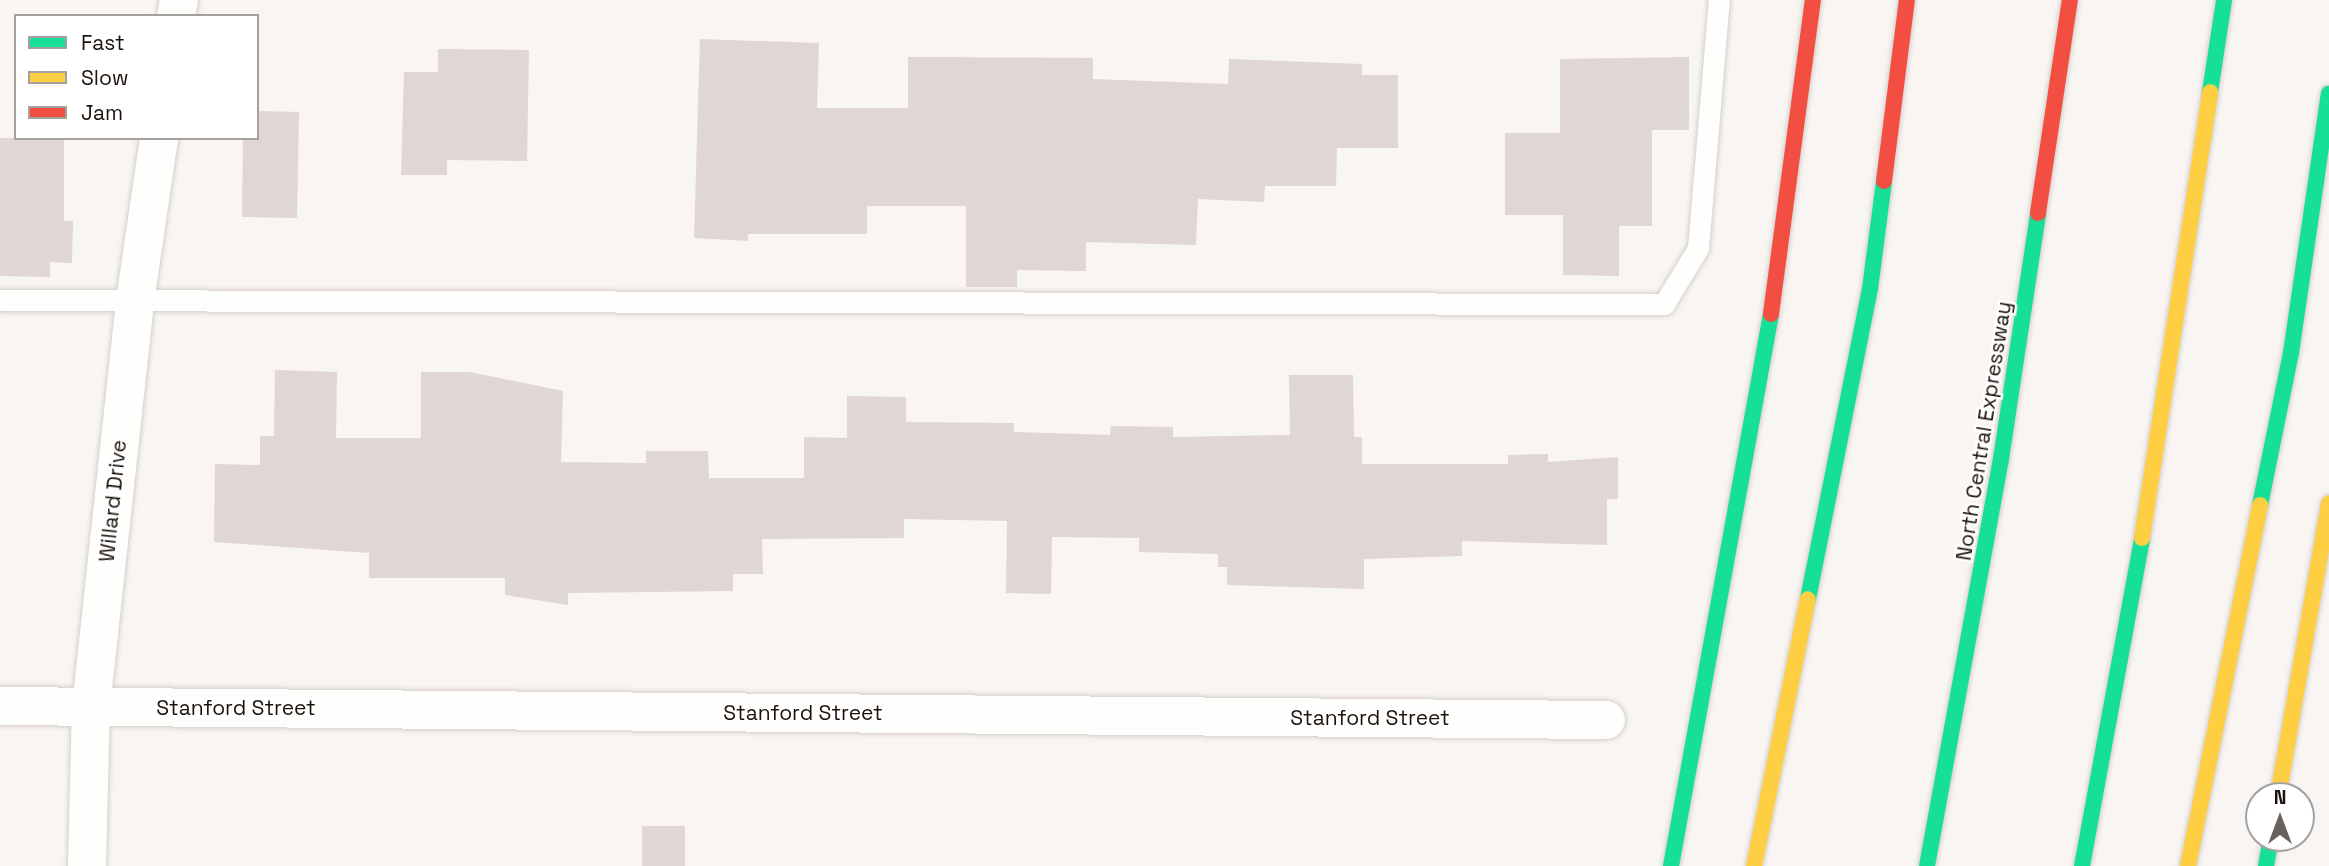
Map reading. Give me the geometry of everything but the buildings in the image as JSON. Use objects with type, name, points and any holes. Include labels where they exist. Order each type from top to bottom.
[{"type":"main road","points":[[1671,866],[1777,280],[1813,0]]},
{"type":"main road","points":[[1754,866],[1870,289],[1907,0]]},
{"type":"main road","name":"North Central Expressway","points":[[1927,866],[2006,432],[2070,0]]},
{"type":"main road","points":[[2082,866],[2144,525],[2224,0]]},
{"type":"main road","points":[[2189,866],[2291,352],[2329,94]]},
{"type":"main road","points":[[2280,782],[2329,503]]},
{"type":"street","name":"Willard Drive","points":[[87,866],[91,707],[135,301],[159,140]]},
{"type":"street","name":"Stanford Street","points":[[0,706],[1606,720]]},
{"type":"lane","points":[[0,300],[1664,304],[1698,248],[1719,0]]},
{"type":"traffic: fast","points":[[2210,92],[2224,0]]},
{"type":"traffic: fast","points":[[2260,505],[2291,353],[2329,94]]},
{"type":"traffic: fast","points":[[1808,599],[1870,289],[1884,181]]},
{"type":"traffic: fast","points":[[1927,866],[2001,459],[2038,213]]},
{"type":"traffic: fast","points":[[1671,866],[1771,314]]},
{"type":"traffic: fast","points":[[2082,866],[2142,538]]},
{"type":"traffic: fast","points":[[2266,866],[2268,852]]},
{"type":"traffic: slow","points":[[2142,538],[2210,92]]},
{"type":"traffic: slow","points":[[2280,782],[2329,503]]},
{"type":"traffic: slow","points":[[2188,866],[2260,505]]},
{"type":"traffic: slow","points":[[1754,866],[1808,599]]},
{"type":"traffic: jam","points":[[1771,314],[1813,0]]},
{"type":"traffic: jam","points":[[1884,181],[1907,0]]},
{"type":"traffic: jam","points":[[2038,213],[2070,0]]}]
